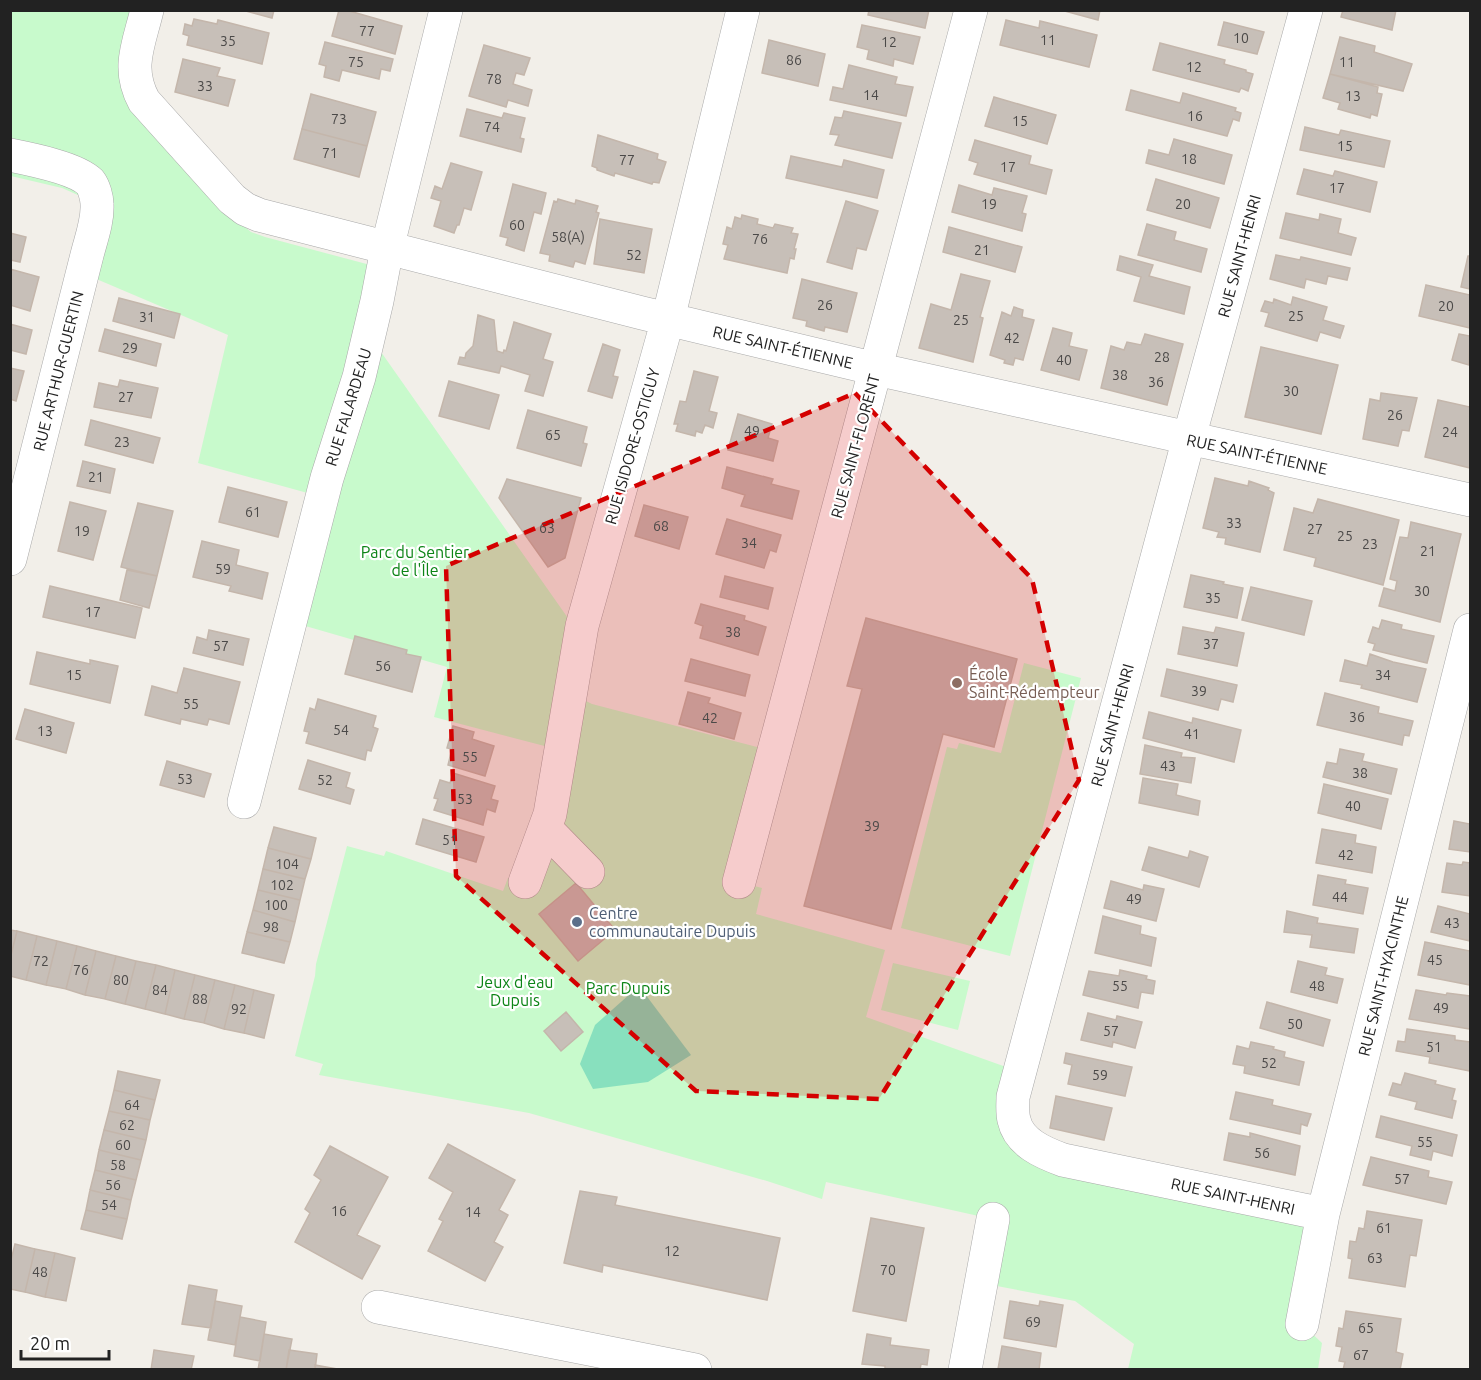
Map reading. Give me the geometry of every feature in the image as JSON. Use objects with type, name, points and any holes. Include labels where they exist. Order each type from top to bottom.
[{"type":"street","name":"RUE SAINT-ÉTIENNE","points":[[147,10],[134,70],[136,87],[144,101],[232,199],[245,209],[259,215],[387,249],[876,369],[1470,500]]},
{"type":"street","name":"RUE FALARDEAU","points":[[244,802],[327,478],[359,377],[387,249],[447,10]]},
{"type":"street","name":"RUE ISIDORE-OSTIGUY","points":[[525,882],[550,813],[582,626],[668,319],[743,10]]},
{"type":"street","name":"RUE SAINT-FLORENT","points":[[739,882],[971,10]]},
{"type":"street","name":"RUE SAINT-HENRI","points":[[1306,10],[1013,1097],[1014,1123],[1040,1152],[1063,1160],[1323,1214]]},
{"type":"street","name":"RUE ARTHUR-GUERTIN","points":[[10,155],[63,168],[90,182],[98,207],[10,559]]},
{"type":"street","name":"RUE SAINT-HYACINTHE","points":[[1302,1324],[1323,1214],[1470,630]]},
{"type":"street","points":[[545,828],[588,872]]},
{"type":"street","points":[[965,1370],[993,1219]]},
{"type":"street","points":[[378,1307],[695,1370]]},
{"type":"highlighted area","points":[[855,393],[1032,579],[1079,780],[879,1099],[696,1091],[456,876],[446,566]]},
{"type":"green space","name":"Parc Dupuis","points":[[11,11],[159,11],[141,86],[238,221],[251,232],[265,237],[393,271],[374,342],[589,648],[580,698],[592,704],[757,747],[775,747],[739,882],[762,888],[756,914],[885,950],[866,1017],[1020,1072],[1026,1140],[1325,1207],[1302,1324],[1322,1343],[1318,1369],[1128,1369],[1134,1344],[1075,1301],[981,1283],[992,1219],[826,1182],[822,1199],[529,1113],[319,1075],[323,1064],[295,1056],[347,846],[384,856],[386,851],[503,891],[508,878],[525,882],[560,750],[434,717],[447,667],[302,625],[333,500],[198,463],[228,335],[94,278],[87,199],[62,188],[11,176]]},
{"type":"green space","points":[[1024,663],[1081,678],[1010,956],[901,928],[947,747],[957,749],[959,743],[1001,753]]},
{"type":"green space","points":[[893,963],[970,981],[958,1030],[881,1010]]},
{"type":"green space","points":[[639,986],[691,1055],[648,1082],[593,1089],[580,1064],[595,1025]]},
{"type":"building","points":[[242,10],[274,10],[272,18]]},
{"type":"building","points":[[339,10],[402,26],[395,54],[332,36]]},
{"type":"building","points":[[869,10],[929,10],[925,28],[868,15]]},
{"type":"building","points":[[1061,10],[1100,10],[1098,20]]},
{"type":"building","points":[[1343,10],[1396,10],[1392,30],[1341,17]]},
{"type":"building","points":[[194,19],[217,24],[218,20],[269,33],[262,64],[187,45],[189,36],[183,34],[185,24],[192,26]]},
{"type":"building","points":[[1006,20],[1039,28],[1040,21],[1097,35],[1089,67],[1000,45]]},
{"type":"building","points":[[1224,22],[1264,32],[1257,54],[1218,45]]},
{"type":"building","points":[[862,25],[920,37],[913,64],[894,59],[893,66],[867,59],[869,50],[857,47]]},
{"type":"building","points":[[1340,37],[1375,46],[1374,52],[1412,64],[1403,91],[1330,74]]},
{"type":"building","points":[[769,40],[825,54],[818,86],[762,73]]},
{"type":"building","points":[[325,42],[393,59],[390,71],[381,69],[379,79],[342,70],[339,81],[324,77],[326,66],[319,64]]},
{"type":"building","points":[[1160,43],[1225,60],[1224,64],[1246,70],[1253,74],[1248,91],[1241,88],[1239,92],[1153,70]]},
{"type":"building","points":[[484,45],[530,58],[524,75],[516,73],[513,84],[532,90],[528,106],[508,100],[506,107],[469,96]]},
{"type":"building","points":[[183,59],[220,68],[217,76],[235,80],[228,106],[175,92]]},
{"type":"building","points":[[849,65],[897,77],[895,84],[913,87],[906,116],[830,100],[833,87],[843,89]]},
{"type":"building","points":[[1330,74],[1378,87],[1377,93],[1382,94],[1377,116],[1371,114],[1370,118],[1338,109],[1340,103],[1323,98]]},
{"type":"building","points":[[1131,90],[1180,103],[1183,93],[1236,108],[1235,111],[1241,113],[1239,121],[1233,119],[1227,136],[1126,110]]},
{"type":"building","points":[[311,94],[376,112],[367,146],[302,129]]},
{"type":"building","points":[[994,97],[1056,115],[1047,144],[985,126]]},
{"type":"building","points":[[467,109],[502,118],[504,113],[525,118],[520,138],[524,139],[521,152],[460,136]]},
{"type":"building","points":[[844,111],[901,123],[892,158],[835,145],[839,135],[830,134],[835,117],[842,118]]},
{"type":"building","points":[[1305,127],[1339,135],[1341,130],[1390,141],[1384,167],[1300,150]]},
{"type":"building","points":[[302,129],[367,146],[359,177],[294,159]]},
{"type":"building","points":[[598,135],[658,154],[657,159],[666,162],[659,183],[653,182],[652,184],[597,170],[592,166]]},
{"type":"building","points":[[1174,139],[1232,155],[1224,184],[1146,163],[1149,150],[1169,155]]},
{"type":"building","points":[[975,140],[1031,156],[1029,164],[1052,170],[1046,194],[974,174],[978,163],[969,160]]},
{"type":"building","points":[[791,156],[842,167],[844,160],[884,170],[877,198],[786,178]]},
{"type":"building","points":[[451,163],[482,172],[471,210],[464,208],[454,233],[434,226],[441,201],[431,198],[435,186],[442,189]]},
{"type":"building","points":[[1304,169],[1333,176],[1335,171],[1377,182],[1370,212],[1297,194]]},
{"type":"building","points":[[1156,179],[1219,198],[1210,228],[1147,210]]},
{"type":"building","points":[[513,184],[546,193],[541,214],[534,212],[524,251],[506,245],[508,238],[500,236]]},
{"type":"building","points":[[959,185],[992,195],[994,188],[1027,196],[1022,213],[1026,214],[1022,231],[952,212]]},
{"type":"building","points":[[558,199],[575,204],[576,200],[598,206],[596,212],[599,213],[585,264],[575,261],[573,267],[549,261],[550,255],[540,253],[554,201],[557,202]]},
{"type":"building","points":[[846,201],[878,211],[866,250],[857,248],[852,269],[827,262]]},
{"type":"building","points":[[1286,213],[1319,220],[1320,214],[1341,219],[1338,233],[1356,238],[1351,255],[1280,238]]},
{"type":"building","points":[[742,215],[758,219],[757,224],[773,228],[775,224],[793,228],[791,233],[798,234],[794,259],[790,258],[787,273],[724,259],[728,245],[723,244],[727,227],[732,229],[735,217],[741,219]]},
{"type":"building","points":[[600,219],[652,229],[644,273],[594,264]]},
{"type":"building","points":[[1147,224],[1176,232],[1174,240],[1207,249],[1201,272],[1138,255]]},
{"type":"building","points":[[949,227],[1022,247],[1015,272],[943,252]]},
{"type":"building","points":[[10,233],[26,237],[20,262],[10,260]]},
{"type":"building","points":[[1276,255],[1300,260],[1301,257],[1350,268],[1347,280],[1328,276],[1326,284],[1306,279],[1304,288],[1270,279]]},
{"type":"building","points":[[1120,256],[1153,265],[1149,276],[1190,287],[1184,314],[1134,301],[1141,277],[1117,270]]},
{"type":"building","points":[[1468,256],[1470,256],[1470,289],[1461,287]]},
{"type":"building","points":[[10,269],[39,277],[30,311],[10,305]]},
{"type":"building","points":[[961,274],[990,281],[980,317],[983,318],[973,362],[919,348],[931,304],[951,310]]},
{"type":"building","points":[[802,279],[857,293],[847,332],[825,327],[824,331],[806,326],[807,321],[793,318]]},
{"type":"building","points":[[1426,285],[1470,295],[1470,328],[1419,316]]},
{"type":"building","points":[[1293,297],[1327,307],[1323,320],[1344,326],[1340,338],[1320,332],[1317,341],[1265,326],[1269,313],[1261,311],[1265,301],[1273,303],[1274,299],[1291,305]]},
{"type":"building","points":[[119,298],[180,314],[174,338],[113,321]]},
{"type":"building","points":[[1014,307],[1023,310],[1022,317],[1034,320],[1023,360],[1015,358],[1013,365],[990,355],[1002,312],[1011,316]]},
{"type":"building","points":[[478,315],[494,320],[497,351],[503,353],[504,350],[506,351],[514,322],[551,334],[543,359],[553,362],[543,396],[525,391],[530,375],[501,366],[499,373],[458,364],[460,357],[465,358],[466,353],[473,346]]},
{"type":"building","points":[[10,324],[32,330],[26,354],[10,350]]},
{"type":"building","points":[[1053,328],[1072,333],[1069,346],[1087,350],[1079,380],[1041,370]]},
{"type":"building","points":[[105,329],[161,344],[156,366],[99,351]]},
{"type":"building","points":[[1145,334],[1183,344],[1167,405],[1101,388],[1111,346],[1124,350],[1127,342],[1141,345]]},
{"type":"building","points":[[1459,334],[1470,336],[1469,365],[1452,360]]},
{"type":"building","points":[[603,344],[620,350],[613,376],[618,377],[612,398],[588,391]]},
{"type":"building","points":[[1261,347],[1338,365],[1321,434],[1245,417]]},
{"type":"building","points":[[10,368],[24,371],[16,401],[10,399]]},
{"type":"building","points":[[694,371],[718,377],[709,411],[717,413],[713,428],[705,425],[702,433],[696,431],[695,436],[676,431],[678,424],[674,424],[680,401],[686,402]]},
{"type":"building","points":[[120,380],[158,388],[151,418],[94,407],[99,383],[118,387]]},
{"type":"building","points":[[449,381],[499,395],[489,429],[439,416]]},
{"type":"building","points":[[1381,393],[1417,398],[1409,431],[1402,430],[1398,446],[1363,439],[1370,399],[1380,401]]},
{"type":"building","points":[[1438,400],[1470,407],[1470,468],[1425,457]]},
{"type":"building","points":[[528,410],[587,427],[583,443],[587,444],[581,466],[517,448]]},
{"type":"building","points":[[738,414],[772,424],[768,438],[778,441],[773,461],[728,450]]},
{"type":"building","points":[[91,420],[160,438],[153,463],[85,445]]},
{"type":"building","points":[[83,461],[115,469],[110,493],[77,486]]},
{"type":"building","points":[[727,467],[773,479],[771,484],[799,491],[792,519],[741,506],[745,495],[722,488]]},
{"type":"building","points":[[1215,478],[1248,486],[1249,481],[1269,488],[1268,490],[1274,493],[1260,552],[1225,544],[1226,538],[1217,537],[1219,532],[1203,528]]},
{"type":"building","points":[[507,479],[581,498],[565,558],[548,567],[499,498]]},
{"type":"building","points":[[228,487],[287,502],[278,537],[219,522]]},
{"type":"building","points":[[1318,499],[1399,520],[1383,585],[1314,566],[1316,558],[1284,550],[1294,508],[1313,513]]},
{"type":"building","points":[[70,502],[106,511],[93,560],[58,551]]},
{"type":"building","points":[[138,503],[173,511],[157,576],[121,567]]},
{"type":"building","points":[[644,505],[688,517],[679,549],[635,536]]},
{"type":"building","points":[[727,519],[781,535],[776,552],[770,550],[764,568],[716,554]]},
{"type":"building","points":[[1411,522],[1461,534],[1440,622],[1379,606],[1384,588],[1395,591],[1397,581],[1390,579],[1400,537],[1408,538]]},
{"type":"building","points":[[202,541],[239,550],[236,565],[268,573],[262,599],[229,591],[231,586],[193,577]]},
{"type":"building","points":[[127,570],[157,576],[149,608],[120,600]]},
{"type":"building","points":[[1191,575],[1243,588],[1237,618],[1184,607]]},
{"type":"building","points":[[725,576],[773,588],[768,609],[720,597]]},
{"type":"building","points":[[50,586],[142,608],[135,638],[43,617]]},
{"type":"building","points":[[1251,587],[1312,601],[1304,635],[1242,620]]},
{"type":"building","points":[[701,604],[745,616],[744,620],[766,627],[758,655],[700,638],[703,626],[695,623]]},
{"type":"building","name":"École Saint-Rédempteur","points":[[866,618],[1017,659],[994,747],[943,734],[891,929],[804,906],[862,689],[847,686]]},
{"type":"building","points":[[1382,620],[1402,625],[1401,629],[1434,636],[1427,663],[1373,650],[1375,644],[1368,642],[1373,627],[1379,629]]},
{"type":"building","points":[[1183,627],[1214,633],[1216,627],[1244,633],[1237,666],[1178,654]]},
{"type":"building","points":[[209,630],[249,639],[243,665],[193,653],[197,637],[207,640]]},
{"type":"building","points":[[355,636],[407,650],[406,654],[421,657],[412,692],[345,674]]},
{"type":"building","points":[[37,652],[90,664],[90,660],[118,666],[110,703],[30,684]]},
{"type":"building","points":[[1370,654],[1426,669],[1417,702],[1361,688],[1362,685],[1340,681],[1345,660],[1367,666]]},
{"type":"building","points":[[691,659],[750,675],[745,696],[685,681]]},
{"type":"building","points":[[184,668],[240,682],[229,724],[209,719],[207,725],[181,719],[180,724],[145,715],[152,686],[177,693]]},
{"type":"building","points":[[1167,669],[1237,685],[1233,702],[1221,699],[1218,710],[1161,696]]},
{"type":"building","points":[[688,692],[710,698],[708,703],[741,713],[734,739],[679,724]]},
{"type":"building","points":[[1325,693],[1379,707],[1378,713],[1413,721],[1409,736],[1404,735],[1402,745],[1317,725]]},
{"type":"building","points":[[318,699],[376,716],[373,727],[378,729],[371,751],[367,750],[365,760],[306,743],[309,732],[304,731],[310,708],[315,710]]},
{"type":"building","points":[[25,709],[74,723],[66,753],[16,739]]},
{"type":"building","points":[[1149,712],[1192,723],[1193,718],[1241,730],[1234,762],[1143,738]]},
{"type":"building","points":[[453,726],[474,732],[472,739],[494,746],[485,776],[448,765],[452,749],[447,748]]},
{"type":"building","points":[[1145,745],[1182,753],[1181,757],[1195,758],[1191,783],[1140,774]]},
{"type":"building","points":[[1340,749],[1364,754],[1362,761],[1397,769],[1391,794],[1323,777],[1327,762],[1337,764]]},
{"type":"building","points":[[308,760],[350,773],[346,787],[354,790],[350,804],[299,789]]},
{"type":"building","points":[[167,761],[211,774],[204,797],[160,785]]},
{"type":"building","points":[[453,773],[495,786],[491,799],[498,801],[495,812],[487,809],[483,825],[434,810],[438,799],[434,798],[440,780],[450,783]]},
{"type":"building","points":[[1143,778],[1178,784],[1176,795],[1200,801],[1198,815],[1139,803]]},
{"type":"building","points":[[1324,784],[1388,799],[1381,829],[1318,813]]},
{"type":"building","points":[[423,819],[484,837],[476,862],[416,844]]},
{"type":"building","points":[[1454,821],[1470,824],[1470,852],[1449,849]]},
{"type":"building","points":[[274,827],[316,838],[311,859],[268,848]]},
{"type":"building","points":[[1322,829],[1356,835],[1355,843],[1376,847],[1372,873],[1316,863]]},
{"type":"building","points":[[1149,847],[1188,858],[1190,851],[1208,857],[1199,887],[1142,870]]},
{"type":"building","points":[[268,848],[311,859],[305,879],[263,869]]},
{"type":"building","points":[[1463,862],[1470,863],[1470,896],[1442,892],[1447,863],[1462,865]]},
{"type":"building","points":[[263,869],[305,879],[300,900],[258,890]]},
{"type":"building","points":[[1318,875],[1346,880],[1345,884],[1368,888],[1363,914],[1313,905]]},
{"type":"building","points":[[1111,881],[1143,890],[1144,885],[1164,889],[1156,921],[1104,908]]},
{"type":"building","name":"Centre communautaire Dupuis","points":[[576,883],[615,930],[578,961],[539,914]]},
{"type":"building","points":[[258,890],[300,900],[295,922],[253,910]]},
{"type":"building","points":[[1438,906],[1470,914],[1470,941],[1431,932]]},
{"type":"building","points":[[253,910],[295,922],[290,942],[247,932]]},
{"type":"building","points":[[1287,911],[1318,918],[1317,923],[1358,929],[1354,953],[1310,947],[1312,935],[1284,932]]},
{"type":"building","points":[[1103,916],[1141,926],[1140,934],[1156,938],[1151,966],[1095,953]]},
{"type":"building","points":[[10,930],[17,931],[10,959]]},
{"type":"building","points":[[17,931],[37,936],[26,980],[10,976],[10,959]]},
{"type":"building","points":[[247,932],[290,942],[284,963],[242,953]]},
{"type":"building","points":[[37,936],[57,941],[46,985],[26,980]]},
{"type":"building","points":[[57,941],[77,946],[66,989],[46,985]]},
{"type":"building","points":[[1425,942],[1470,951],[1470,985],[1418,975]]},
{"type":"building","points":[[77,946],[96,951],[85,995],[66,989]]},
{"type":"building","points":[[96,951],[116,956],[105,999],[85,995]]},
{"type":"building","points":[[116,956],[136,961],[125,1004],[105,999]]},
{"type":"building","points":[[136,961],[156,965],[145,1009],[125,1004]]},
{"type":"building","points":[[1298,961],[1327,968],[1325,975],[1343,979],[1337,1003],[1291,992]]},
{"type":"building","points":[[156,965],[175,970],[165,1014],[145,1009]]},
{"type":"building","points":[[175,970],[195,975],[184,1019],[165,1014]]},
{"type":"building","points":[[1120,970],[1147,976],[1146,979],[1155,981],[1153,994],[1141,992],[1138,1008],[1083,995],[1089,971],[1119,976]]},
{"type":"building","points":[[195,975],[215,980],[204,1023],[184,1019]]},
{"type":"building","points":[[215,980],[235,985],[224,1029],[204,1023]]},
{"type":"building","points":[[235,985],[254,990],[244,1033],[224,1029]]},
{"type":"building","points":[[254,990],[274,995],[264,1038],[244,1033]]},
{"type":"building","points":[[1416,990],[1470,996],[1470,1029],[1409,1019]]},
{"type":"building","points":[[1267,1002],[1330,1020],[1323,1046],[1260,1028]]},
{"type":"building","points":[[566,1012],[583,1032],[561,1051],[544,1031]]},
{"type":"building","points":[[1088,1013],[1116,1020],[1117,1016],[1142,1022],[1135,1048],[1113,1042],[1112,1047],[1081,1040]]},
{"type":"building","points":[[1407,1029],[1455,1036],[1455,1040],[1470,1042],[1470,1071],[1429,1063],[1430,1057],[1396,1051],[1398,1041],[1405,1042]]},
{"type":"building","points":[[1251,1042],[1274,1047],[1273,1049],[1285,1052],[1284,1057],[1304,1062],[1299,1085],[1244,1073],[1245,1066],[1233,1064],[1237,1046],[1249,1049]]},
{"type":"building","points":[[1066,1053],[1132,1067],[1125,1096],[1068,1084],[1072,1065],[1064,1063]]},
{"type":"building","points":[[118,1071],[160,1080],[155,1100],[114,1090]]},
{"type":"building","points":[[1405,1073],[1436,1081],[1435,1084],[1455,1089],[1452,1100],[1456,1101],[1452,1118],[1415,1109],[1417,1102],[1389,1095],[1393,1083],[1401,1085]]},
{"type":"building","points":[[114,1090],[155,1100],[150,1120],[109,1111]]},
{"type":"building","points":[[1236,1092],[1273,1100],[1272,1105],[1311,1114],[1307,1126],[1301,1124],[1300,1134],[1230,1119]]},
{"type":"building","points":[[1056,1096],[1112,1108],[1104,1140],[1050,1128]]},
{"type":"building","points":[[109,1111],[150,1120],[146,1140],[104,1130]]},
{"type":"building","points":[[1381,1116],[1457,1135],[1452,1156],[1433,1151],[1431,1160],[1410,1155],[1412,1146],[1376,1137]]},
{"type":"building","points":[[104,1130],[146,1140],[141,1160],[99,1150]]},
{"type":"building","points":[[1229,1133],[1250,1137],[1250,1133],[1300,1146],[1295,1175],[1224,1160]]},
{"type":"building","points":[[448,1144],[515,1180],[499,1210],[508,1215],[494,1242],[503,1247],[485,1281],[428,1251],[443,1221],[439,1219],[453,1192],[429,1178]]},
{"type":"building","points":[[330,1146],[388,1177],[357,1235],[380,1246],[362,1279],[295,1242],[310,1213],[305,1209],[321,1180],[314,1175]]},
{"type":"building","points":[[99,1150],[141,1160],[136,1180],[95,1170]]},
{"type":"building","points":[[1371,1157],[1429,1171],[1428,1177],[1452,1182],[1446,1204],[1363,1185]]},
{"type":"building","points":[[95,1170],[136,1180],[131,1200],[90,1190]]},
{"type":"building","points":[[90,1190],[131,1200],[127,1219],[86,1210]]},
{"type":"building","points":[[580,1191],[617,1197],[615,1205],[780,1238],[767,1300],[603,1265],[602,1272],[564,1263]]},
{"type":"building","points":[[86,1210],[127,1219],[122,1239],[81,1229]]},
{"type":"building","points":[[1367,1211],[1422,1220],[1416,1256],[1410,1255],[1405,1287],[1349,1278],[1352,1259],[1348,1258],[1350,1241],[1356,1242],[1359,1228],[1364,1229]]},
{"type":"building","points":[[871,1218],[924,1228],[906,1321],[853,1311]]},
{"type":"building","points":[[15,1244],[35,1249],[25,1292],[10,1289],[10,1264]]},
{"type":"building","points":[[35,1249],[55,1253],[45,1297],[25,1292]]},
{"type":"building","points":[[55,1253],[75,1258],[66,1301],[45,1297]]},
{"type":"building","points":[[189,1285],[217,1290],[211,1328],[182,1324]]},
{"type":"building","points":[[215,1301],[242,1306],[235,1345],[208,1340]]},
{"type":"building","points":[[1010,1301],[1039,1306],[1040,1301],[1063,1305],[1056,1347],[1004,1338]]},
{"type":"building","points":[[1346,1311],[1401,1319],[1396,1352],[1403,1354],[1400,1370],[1343,1370],[1345,1362],[1339,1361],[1342,1347],[1336,1346],[1339,1328],[1343,1329]]},
{"type":"building","points":[[240,1317],[266,1322],[260,1361],[234,1356]]},
{"type":"building","points":[[264,1334],[292,1339],[286,1370],[258,1370]]},
{"type":"building","points":[[867,1334],[891,1338],[890,1345],[929,1350],[927,1365],[921,1364],[920,1370],[885,1370],[885,1366],[862,1364]]},
{"type":"building","points":[[1002,1346],[1041,1353],[1039,1370],[998,1369]]},
{"type":"building","points":[[154,1350],[194,1356],[191,1370],[151,1370]]},
{"type":"building","points":[[289,1350],[317,1354],[315,1370],[286,1370]]},
{"type":"building","points":[[315,1365],[343,1370],[315,1370]]},
{"type":"place","name":"École Saint-Rédempteur","points":[[957,683]]},
{"type":"place","name":"Centre communautaire Dupuis","points":[[577,922]]},
{"type":"park label","name":"Parc du Sentier de l'Île","points":[[415,561]]},
{"type":"park label","name":"Jeux d'eau Dupuis","points":[[515,991]]}]
